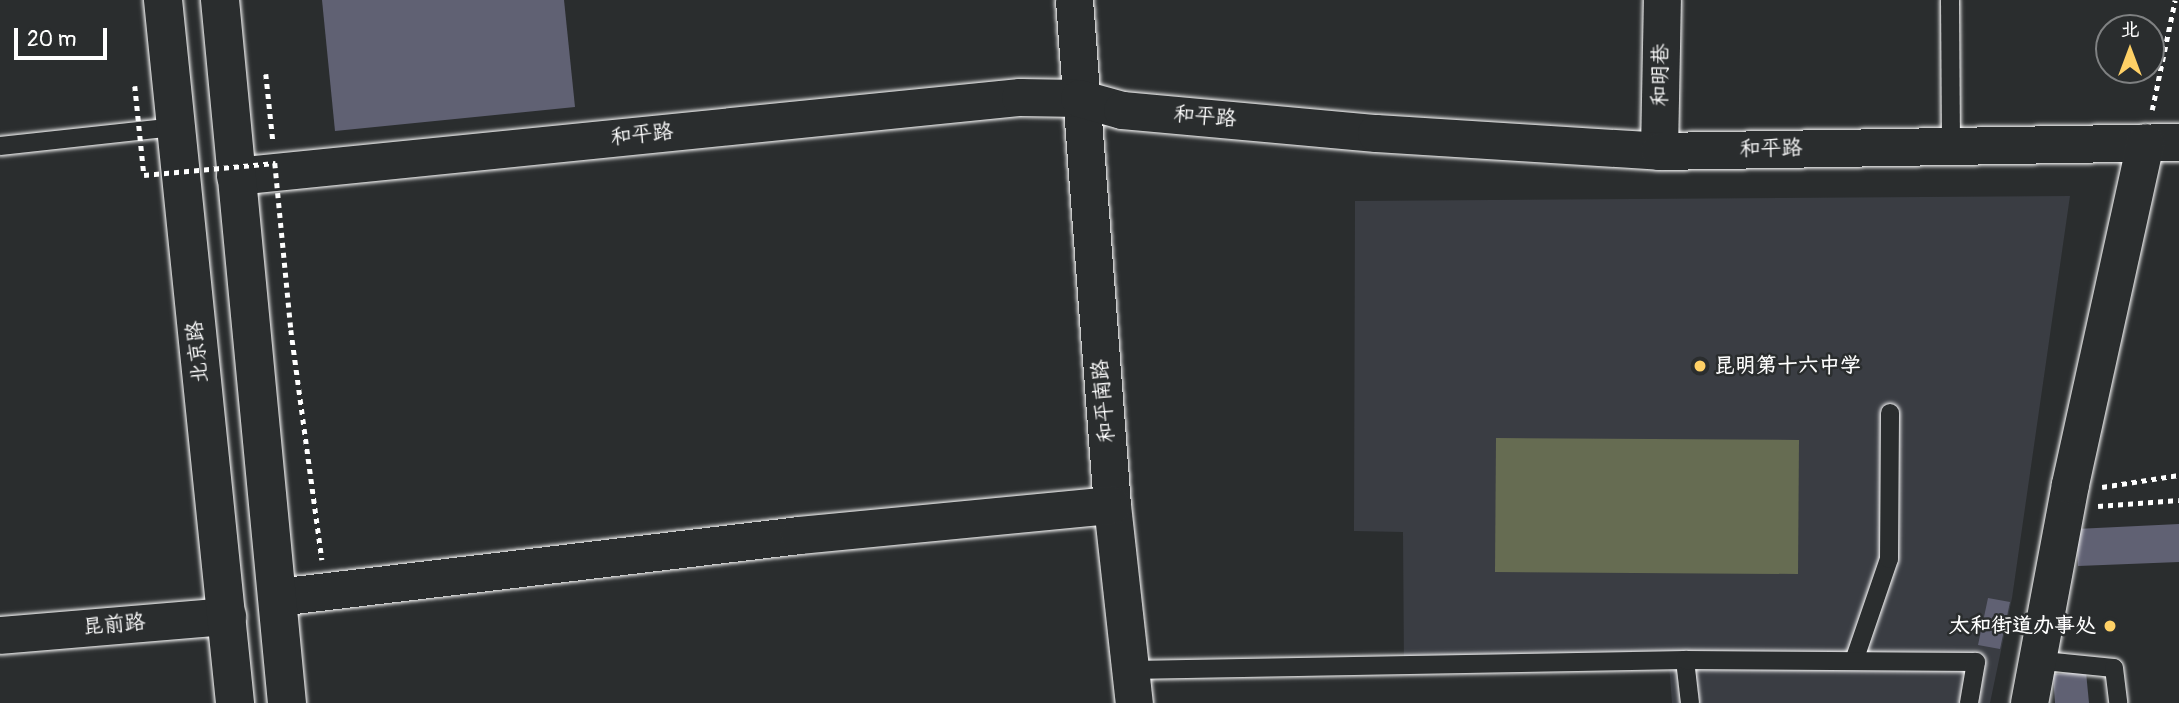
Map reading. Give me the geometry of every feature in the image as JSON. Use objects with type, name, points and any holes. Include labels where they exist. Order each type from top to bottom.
[{"type":"main road","name":"北京路","points":[[163,0],[235,703]]},
{"type":"main road","points":[[220,0],[287,703]]},
{"type":"street","name":"和平南路","points":[[1074,0],[1079,99],[1112,505],[1132,687]]},
{"type":"street","name":"和明巷","points":[[1659,151],[1662,0]]},
{"type":"street","name":"和平路","points":[[236,176],[1020,97],[1079,99],[1122,110],[1376,133],[1659,151],[2162,142]]},
{"type":"street","points":[[2029,703],[2034,660],[2068,494],[2162,142]]},
{"type":"street","points":[[276,597],[799,535],[1112,505]]},
{"type":"street","name":"昆前路","points":[[0,635],[228,615]]},
{"type":"lane","points":[[1950,0],[1951,146]]},
{"type":"lane","points":[[0,146],[176,127]]},
{"type":"lane","points":[[1853,661],[1889,559],[1890,413]]},
{"type":"lane","points":[[2034,660],[2104,659],[2114,668],[2118,703]]},
{"type":"lane","points":[[1685,660],[1690,703]]},
{"type":"lane","points":[[1132,687],[1685,660],[1976,662],[1969,703]]},
{"type":"path","points":[[2162,142],[2175,0]]},
{"type":"path","points":[[266,74],[291,330],[326,591]]},
{"type":"path","points":[[135,86],[144,175],[275,163]]},
{"type":"path","points":[[2068,494],[2179,475]]},
{"type":"path","points":[[2068,494],[2179,500]]},
{"type":"shaded area","name":"昆明第十六中学","points":[[2070,196],[2012,598],[1990,703],[1672,703],[1669,664],[1404,670],[1403,532],[1354,531],[1355,201]]},
{"type":"green space","points":[[1496,438],[1799,440],[1798,574],[1495,572]]},
{"type":"building","points":[[322,0],[564,0],[575,107],[335,131]]},
{"type":"building","points":[[2179,524],[2179,562],[2078,566],[2076,529]]},
{"type":"building","points":[[1988,598],[2010,602],[2000,649],[1978,645]]},
{"type":"building","points":[[2086,672],[2089,703],[2055,703],[2053,674]]},
{"type":"place","name":"昆明第十六中学","points":[[1700,366]]},
{"type":"place","name":"太和街道办事处","points":[[2110,626]]}]
